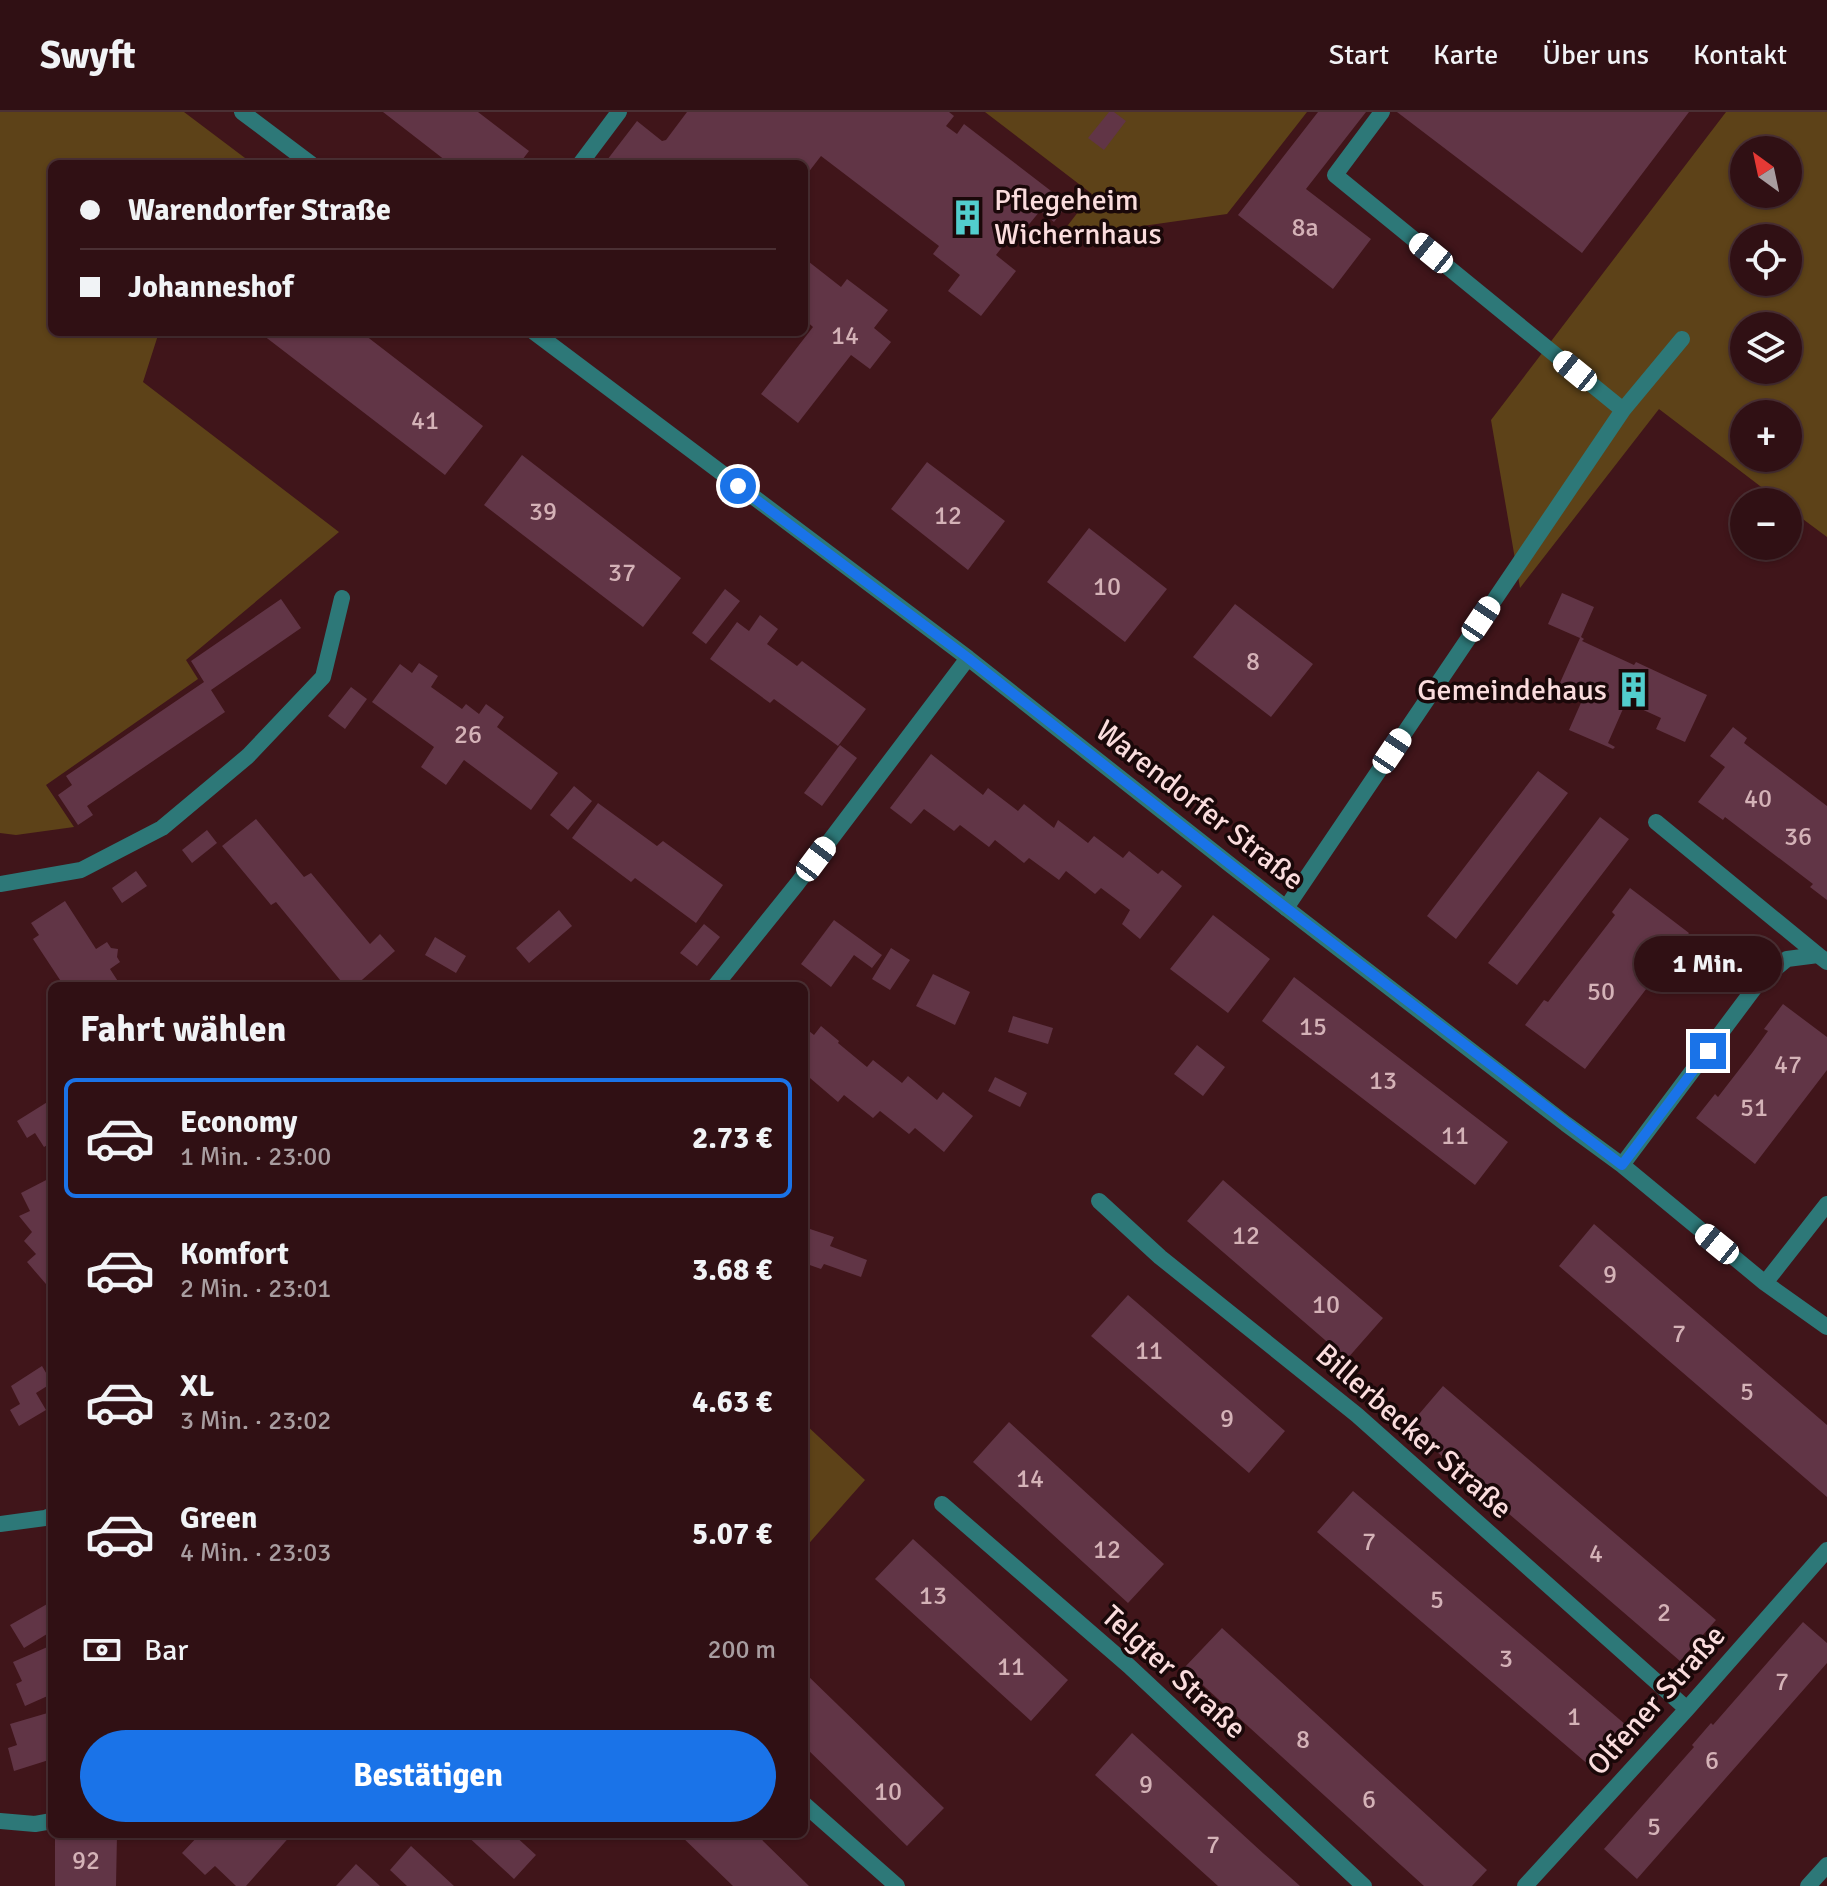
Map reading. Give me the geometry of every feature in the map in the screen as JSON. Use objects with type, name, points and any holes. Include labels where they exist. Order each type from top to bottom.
[{"type":"street","points":[[242,112],[306,160]]},
{"type":"street","points":[[583,160],[619,112]]},
{"type":"street","points":[[1382,112],[1335,175],[1623,410]]},
{"type":"street","name":"Warendorfer Straße","points":[[539,336],[968,658],[1286,908],[1622,1165],[1765,1283],[1827,1327]]},
{"type":"street","points":[[1286,908],[1623,410],[1682,339]]},
{"type":"street","points":[[0,884],[81,870],[162,828],[248,756],[323,677],[342,598]]},
{"type":"street","points":[[718,982],[797,884],[968,658]]},
{"type":"street","points":[[1656,822],[1823,958]]},
{"type":"street","points":[[1622,1165],[1759,982],[1787,959],[1823,958]]},
{"type":"street","name":"Billerbecker Straße","points":[[1099,1201],[1160,1257],[1357,1415],[1687,1709]]},
{"type":"street","points":[[1765,1283],[1827,1204]]},
{"type":"street","name":"Telgter Straße","points":[[942,1504],[1129,1666],[1364,1886]]},
{"type":"street","points":[[0,1524],[48,1517]]},
{"type":"street","name":"Olfener Straße","points":[[1525,1886],[1827,1550]]},
{"type":"street","points":[[808,1808],[897,1886]]},
{"type":"street","points":[[0,1821],[35,1824],[48,1822]]},
{"type":"street","points":[[1808,1886],[1827,1865]]},
{"type":"shaded area","points":[[0,112],[184,112],[248,160],[48,160],[48,336],[158,336],[143,382],[339,532],[186,660],[198,679],[46,785],[74,827],[16,835],[0,833]]},
{"type":"shaded area","points":[[985,112],[1307,112],[1227,214],[1058,238],[1092,194]]},
{"type":"shaded area","points":[[1726,112],[1827,112],[1827,537],[1802,518],[1802,488],[1763,488],[1742,472],[1802,472],[1802,400],[1730,400],[1730,463],[1659,409],[1520,588],[1491,420]]},
{"type":"shaded area","points":[[808,1427],[865,1480],[808,1544]]},
{"type":"building","points":[[383,112],[478,112],[529,151],[522,160],[445,160]]},
{"type":"building","name":"Pflegeheim Wichernhaus","points":[[687,112],[949,112],[954,116],[946,126],[957,134],[964,124],[1068,204],[1054,222],[1040,211],[1021,234],[1012,227],[1007,233],[1013,237],[996,255],[1016,271],[981,316],[948,291],[960,275],[933,254],[939,246],[821,156],[808,173],[808,160],[607,160],[637,121],[662,141]]},
{"type":"building","points":[[1109,112],[1126,121],[1104,150],[1088,138]]},
{"type":"building","points":[[1318,112],[1366,112],[1306,189],[1371,239],[1333,289],[1238,215]]},
{"type":"building","points":[[1397,112],[1689,112],[1582,253]]},
{"type":"building","points":[[808,261],[841,287],[847,279],[888,310],[874,328],[891,342],[870,369],[851,355],[798,423],[761,394],[813,327],[808,323]]},
{"type":"building","points":[[264,336],[366,336],[483,426],[445,475]]},
{"type":"building","points":[[522,455],[681,578],[643,627],[484,505]]},
{"type":"building","points":[[927,462],[1005,521],[968,570],[891,509]]},
{"type":"building","points":[[1089,528],[1167,589],[1125,642],[1047,582]]},
{"type":"building","points":[[725,589],[740,601],[706,644],[692,633]]},
{"type":"building","name":"Gemeindehaus","points":[[1562,593],[1594,607],[1582,641],[1707,695],[1685,742],[1656,729],[1661,718],[1626,702],[1608,743],[1615,747],[1613,749],[1569,730],[1584,696],[1559,685],[1580,638],[1548,624]]},
{"type":"building","points":[[281,599],[301,628],[211,690],[225,712],[87,806],[93,815],[78,825],[58,795],[72,785],[66,776],[204,682],[191,661]]},
{"type":"building","points":[[1235,604],[1313,664],[1271,717],[1193,657]]},
{"type":"building","points":[[760,615],[778,629],[767,644],[797,666],[802,661],[866,709],[838,746],[774,699],[770,703],[710,659],[737,622],[749,631]]},
{"type":"building","points":[[419,663],[438,676],[431,687],[462,709],[466,704],[479,714],[486,704],[504,717],[497,727],[558,773],[531,810],[464,760],[446,785],[421,767],[434,747],[372,702],[400,664],[412,673]]},
{"type":"building","points":[[351,687],[367,699],[345,729],[328,716]]},
{"type":"building","points":[[1733,727],[1747,738],[1744,743],[1827,806],[1827,900],[1810,887],[1813,884],[1725,817],[1723,820],[1698,802],[1725,767],[1710,756]]},
{"type":"building","points":[[840,745],[857,758],[822,806],[804,793]]},
{"type":"building","points":[[931,754],[983,795],[988,788],[1018,811],[1024,804],[1054,828],[1058,820],[1088,843],[1094,836],[1123,858],[1129,851],[1158,874],[1162,870],[1182,886],[1140,939],[1122,924],[1130,910],[1101,888],[1095,894],[1066,871],[1059,880],[1029,858],[1024,863],[995,840],[989,847],[960,825],[954,831],[924,809],[911,824],[890,808]]},
{"type":"building","points":[[1538,771],[1568,793],[1456,939],[1427,916]]},
{"type":"building","points":[[574,786],[592,801],[568,830],[550,815]]},
{"type":"building","points":[[598,803],[657,846],[663,841],[723,885],[696,923],[635,878],[631,882],[572,838]]},
{"type":"building","points":[[1600,817],[1629,839],[1517,985],[1488,963]]},
{"type":"building","points":[[256,819],[304,877],[311,873],[370,944],[380,934],[395,951],[360,982],[342,982],[276,902],[271,905],[222,846]]},
{"type":"building","points":[[207,830],[217,843],[192,863],[182,850]]},
{"type":"building","points":[[136,871],[147,886],[122,903],[112,888]]},
{"type":"building","points":[[1630,888],[1689,933],[1585,1069],[1525,1025],[1544,1000],[1548,1002],[1615,915],[1612,912]]},
{"type":"building","points":[[65,901],[96,949],[107,942],[111,948],[118,949],[120,962],[110,969],[118,982],[61,982],[33,939],[39,935],[31,923]]},
{"type":"building","points":[[559,910],[572,926],[529,963],[516,948]]},
{"type":"building","points":[[1213,915],[1270,959],[1228,1013],[1170,969]]},
{"type":"building","points":[[834,920],[882,955],[872,968],[854,955],[831,987],[801,964]]},
{"type":"building","points":[[704,924],[720,937],[697,966],[680,953]]},
{"type":"building","points":[[435,937],[466,956],[456,973],[425,955]]},
{"type":"building","points":[[891,948],[910,960],[890,990],[872,979]]},
{"type":"building","points":[[933,974],[970,992],[955,1025],[916,1006]]},
{"type":"building","points":[[1294,977],[1508,1142],[1475,1185],[1262,1021]]},
{"type":"building","points":[[1783,1004],[1827,1037],[1827,1070],[1755,1164],[1696,1118],[1715,1094],[1718,1097],[1752,1053],[1768,1031],[1764,1029]]},
{"type":"building","points":[[1013,1016],[1053,1028],[1048,1044],[1008,1032]]},
{"type":"building","points":[[821,1026],[867,1067],[873,1060],[902,1083],[908,1076],[937,1100],[943,1092],[973,1116],[944,1152],[915,1128],[909,1134],[880,1111],[873,1118],[844,1095],[838,1102],[810,1078],[808,1080],[808,1030],[814,1035]]},
{"type":"building","points":[[1197,1045],[1225,1067],[1203,1096],[1174,1074]]},
{"type":"building","points":[[995,1077],[1027,1093],[1020,1107],[988,1091]]},
{"type":"building","points":[[48,1102],[48,1144],[44,1147],[35,1133],[27,1138],[17,1121]]},
{"type":"building","points":[[48,1179],[48,1286],[27,1262],[36,1254],[24,1241],[32,1232],[19,1216],[30,1211],[21,1193]]},
{"type":"building","points":[[1223,1180],[1383,1318],[1347,1359],[1187,1221]]},
{"type":"building","points":[[1594,1224],[1827,1425],[1827,1497],[1559,1266]]},
{"type":"building","points":[[808,1228],[834,1237],[830,1246],[867,1260],[861,1277],[824,1264],[821,1269],[808,1264]]},
{"type":"building","points":[[1128,1295],[1285,1431],[1249,1473],[1091,1336]]},
{"type":"building","points":[[42,1366],[48,1376],[48,1386],[36,1393],[46,1410],[19,1426],[10,1410],[20,1404],[11,1386]]},
{"type":"building","points":[[1443,1386],[1716,1620],[1680,1661],[1408,1427]]},
{"type":"building","points":[[1009,1422],[1164,1564],[1128,1603],[973,1462]]},
{"type":"building","points":[[1353,1491],[1626,1725],[1590,1766],[1317,1532]]},
{"type":"building","points":[[913,1539],[1068,1680],[1031,1721],[875,1579]]},
{"type":"building","points":[[48,1604],[48,1633],[24,1648],[10,1625]]},
{"type":"building","points":[[1803,1622],[1827,1643],[1827,1663],[1637,1879],[1604,1849],[1694,1747],[1692,1745],[1711,1723],[1713,1725]]},
{"type":"building","points":[[1222,1628],[1487,1870],[1472,1886],[1424,1886],[1184,1668]]},
{"type":"building","points":[[48,1647],[48,1696],[25,1706],[16,1684],[22,1681],[13,1662]]},
{"type":"building","points":[[808,1676],[944,1808],[907,1846],[808,1750]]},
{"type":"building","points":[[48,1713],[48,1760],[14,1771],[8,1748],[17,1745],[10,1724]]},
{"type":"building","points":[[1132,1733],[1300,1886],[1218,1886],[1095,1775]]},
{"type":"building","points":[[55,1838],[117,1838],[116,1886],[55,1886]]},
{"type":"building","points":[[196,1838],[288,1838],[246,1886],[236,1886],[215,1866],[205,1875],[182,1853]]},
{"type":"building","points":[[469,1838],[517,1838],[536,1855],[514,1879]]},
{"type":"building","points":[[683,1838],[760,1838],[809,1886],[733,1886]]},
{"type":"building","points":[[411,1846],[454,1886],[407,1886],[390,1870]]},
{"type":"building","points":[[356,1864],[380,1886],[336,1886]]},
{"type":"place","name":"Pflegeheim Wichernhaus","points":[[968,217]]},
{"type":"place","name":"Gemeindehaus","points":[[1633,690]]},
{"type":"route","points":[[738,486],[968,658],[1268,894],[1622,1165],[1708,1051]]}]
